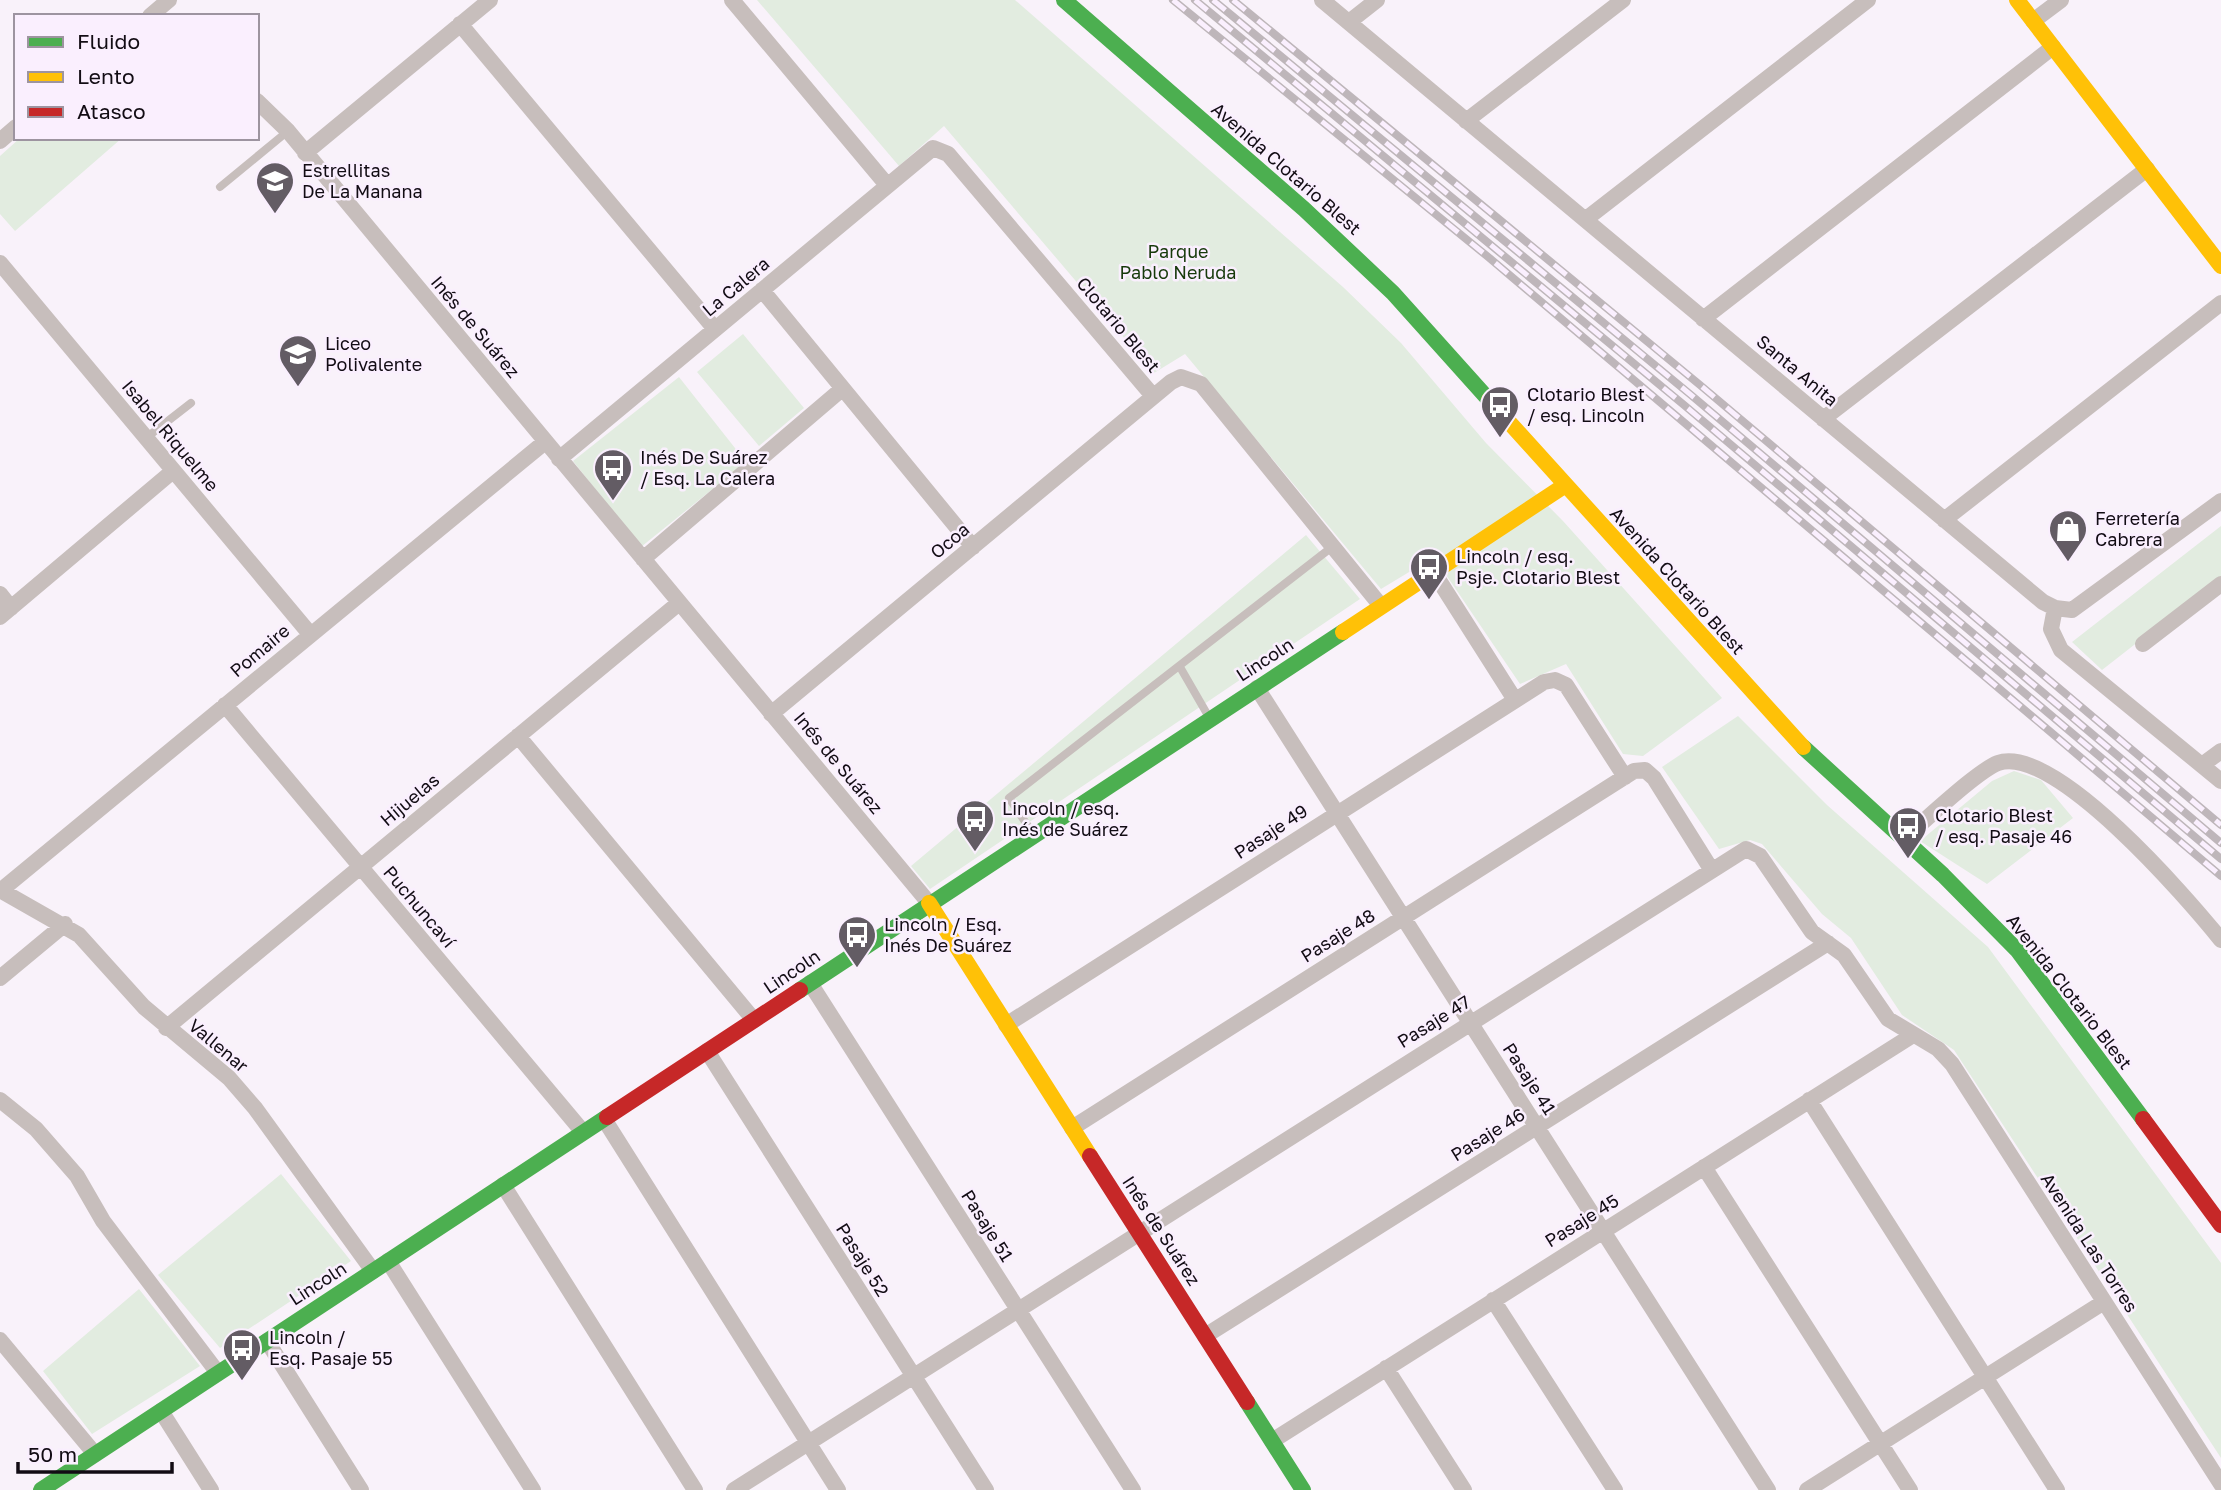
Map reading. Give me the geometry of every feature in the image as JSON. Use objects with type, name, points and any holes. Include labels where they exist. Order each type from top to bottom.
[{"type":"street","points":[[305,153],[489,0]]},
{"type":"street","points":[[732,0],[887,185]]},
{"type":"street","name":"Avenida Clotario Blest","points":[[1064,0],[1349,250],[1442,346],[1564,486],[1813,758],[1985,916],[2018,951],[2221,1225]]},
{"type":"street","name":"Santa Anita","points":[[1322,0],[1944,520],[2055,608]]},
{"type":"street","points":[[1349,22],[1377,0]]},
{"type":"street","points":[[1466,121],[1623,0]]},
{"type":"street","points":[[1586,219],[1868,0]]},
{"type":"street","points":[[2017,0],[2221,266]]},
{"type":"street","points":[[2033,21],[2061,0]]},
{"type":"street","points":[[460,24],[715,329]]},
{"type":"street","points":[[1703,319],[2053,47]]},
{"type":"street","name":"Inés de Suárez","points":[[259,97],[271,113]]},
{"type":"street","name":"Inés de Suárez","points":[[259,103],[288,131],[929,903],[1303,1490]]},
{"type":"street","points":[[0,141],[14,129]]},
{"type":"street","name":"La Calera","points":[[559,459],[887,185],[929,151],[939,148]]},
{"type":"street","name":"Clotario Blest","points":[[939,148],[948,153],[1153,396],[1175,379],[1187,377],[1201,384],[1381,606]]},
{"type":"street","points":[[1824,419],[2147,169]]},
{"type":"street","name":"Isabel Riquelme","points":[[3,273],[310,634]]},
{"type":"street","points":[[762,290],[973,547]]},
{"type":"street","points":[[1944,520],[2221,303]]},
{"type":"street","points":[[643,559],[842,389]]},
{"type":"street","name":"Ocoa","points":[[771,714],[1153,396]]},
{"type":"street","name":"Pomaire","points":[[0,890],[545,442]]},
{"type":"street","points":[[0,594],[6,613],[173,471]]},
{"type":"street","name":"Lincoln","points":[[47,1488],[1564,486]]},
{"type":"street","points":[[2221,502],[2088,601],[2072,610],[2055,608],[2051,629],[2061,650],[2221,781]]},
{"type":"street","points":[[1433,572],[1515,700]]},
{"type":"street","points":[[2143,644],[2221,584]]},
{"type":"street","name":"Hijuelas","points":[[166,1028],[679,603]]},
{"type":"street","name":"Pasaje 49","points":[[1006,1025],[1544,682],[1560,681],[1571,691],[1625,777]]},
{"type":"street","name":"Pasaje 41","points":[[1257,688],[1768,1490]]},
{"type":"street","name":"Puchuncaví","points":[[225,705],[583,1132]]},
{"type":"street","points":[[518,736],[754,1020]]},
{"type":"street","points":[[2202,765],[2221,751]]},
{"type":"street","points":[[1903,839],[1989,768],[2007,761],[2027,763],[2072,791],[2122,831],[2180,890],[2221,940]]},
{"type":"street","points":[[1625,777],[1639,770],[1650,773],[1711,869]]},
{"type":"street","name":"Pasaje 48","points":[[1072,1128],[1625,777]]},
{"type":"street","name":"Pasaje 47","points":[[734,1490],[1740,850],[1751,849],[1760,856],[1807,926],[1828,943]]},
{"type":"street","name":"Vallenar","points":[[0,890],[19,903],[65,924],[166,1028],[214,1064],[242,1092],[373,1271]]},
{"type":"street","points":[[0,978],[65,924]]},
{"type":"street","points":[[1828,943],[1844,956],[1888,1019],[1913,1035]]},
{"type":"street","name":"Pasaje 46","points":[[1205,1336],[1828,943]]},
{"type":"street","name":"Pasaje 51","points":[[810,983],[1133,1490]]},
{"type":"street","name":"Pasaje 45","points":[[1272,1441],[1913,1035]]},
{"type":"street","name":"Avenida Las Torres","points":[[1913,1035],[1938,1049],[1952,1064],[2221,1484]]},
{"type":"street","name":"Pasaje 52","points":[[707,1051],[986,1490]]},
{"type":"street","points":[[0,1100],[36,1129],[77,1176],[103,1221],[218,1373]]},
{"type":"street","points":[[1809,1100],[2057,1490]]},
{"type":"street","points":[[604,1119],[838,1490]]},
{"type":"street","points":[[1704,1167],[1910,1490]]},
{"type":"street","points":[[503,1185],[695,1490]]},
{"type":"street","points":[[388,1261],[533,1490]]},
{"type":"street","points":[[1493,1300],[1615,1490]]},
{"type":"street","points":[[1807,1490],[2104,1302]]},
{"type":"street","points":[[0,1339],[95,1454]]},
{"type":"street","points":[[267,1341],[361,1490]]},
{"type":"street","points":[[1386,1368],[1464,1490]]},
{"type":"street","points":[[161,1411],[211,1490]]},
{"type":"lane","points":[[220,187],[288,131]]},
{"type":"lane","points":[[146,438],[191,403]]},
{"type":"lane","points":[[1034,835],[1009,798],[1332,547]]},
{"type":"lane","points":[[1180,667],[1210,719]]},
{"type":"green space","name":"Parque Pablo Neruda","points":[[757,0],[1015,0],[1343,287],[1401,343],[1486,443],[1563,521],[1722,698],[1643,756],[1623,754],[1566,664],[1520,684],[1434,557],[1381,589],[1185,354],[1154,373],[944,126],[899,166]]},
{"type":"green space","points":[[18,140],[120,140],[15,231],[0,214],[0,156]]},
{"type":"green space","points":[[743,334],[804,408],[759,446],[697,372]]},
{"type":"green space","points":[[679,377],[746,462],[641,547],[573,461]]},
{"type":"green space","points":[[2221,526],[2221,577],[2102,670],[2072,642]]},
{"type":"green space","points":[[1306,535],[1360,599],[930,889],[911,866]]},
{"type":"green space","points":[[1738,716],[1827,805],[1988,947],[2221,1263],[2221,1458],[1954,1050],[1902,1015],[1851,938],[1822,914],[1762,844],[1750,840],[1719,849],[1662,767]]},
{"type":"green space","points":[[2014,771],[2041,780],[2073,818],[1987,884],[1920,841],[1992,781]]},
{"type":"green space","points":[[281,1174],[351,1261],[220,1348],[158,1275]]},
{"type":"green space","points":[[139,1289],[200,1366],[92,1434],[43,1371]]},
{"type":"railway","points":[[1173,0],[1487,256],[2221,876]]},
{"type":"railway","points":[[1195,0],[1684,405],[2221,859]]},
{"type":"railway","points":[[1213,0],[1691,395],[2221,843]]},
{"type":"railway","points":[[1233,0],[1700,385],[2221,825]]},
{"type":"traffic: fast","points":[[1064,0],[1304,209],[1393,293],[1489,400]]},
{"type":"traffic: fast","points":[[800,990],[1343,632]]},
{"type":"traffic: fast","points":[[1803,747],[1943,875],[2018,951],[2143,1119]]},
{"type":"traffic: fast","points":[[41,1490],[607,1117]]},
{"type":"traffic: fast","points":[[1247,1402],[1303,1490]]},
{"type":"traffic: slow","points":[[2017,0],[2221,266]]},
{"type":"traffic: slow","points":[[1489,400],[1803,747]]},
{"type":"traffic: slow","points":[[1343,632],[1564,486]]},
{"type":"traffic: slow","points":[[929,903],[1090,1156]]},
{"type":"traffic: jam","points":[[607,1117],[800,990]]},
{"type":"traffic: jam","points":[[2143,1119],[2221,1225]]},
{"type":"traffic: jam","points":[[1090,1156],[1247,1402]]},
{"type":"place","name":"Estrellitas De La Manana","points":[[275,215]]},
{"type":"place","name":"Liceo Polivalente","points":[[298,388]]},
{"type":"place","name":"Clotario Blest / esq. Lincoln","points":[[1500,439]]},
{"type":"place","name":"Inés De Suárez / Esq. La Calera","points":[[613,502]]},
{"type":"place","name":"Ferretería Cabrera","points":[[2068,563]]},
{"type":"place","name":"Lincoln / esq. Psje. Clotario Blest","points":[[1429,601]]},
{"type":"place","name":"Lincoln / esq. Inés de Suárez","points":[[975,853]]},
{"type":"place","name":"Clotario Blest / esq. Pasaje 46","points":[[1908,860]]},
{"type":"place","name":"Lincoln / Esq. Inés De Suárez","points":[[857,969]]},
{"type":"place","name":"Lincoln / Esq. Pasaje 55","points":[[242,1382]]}]
